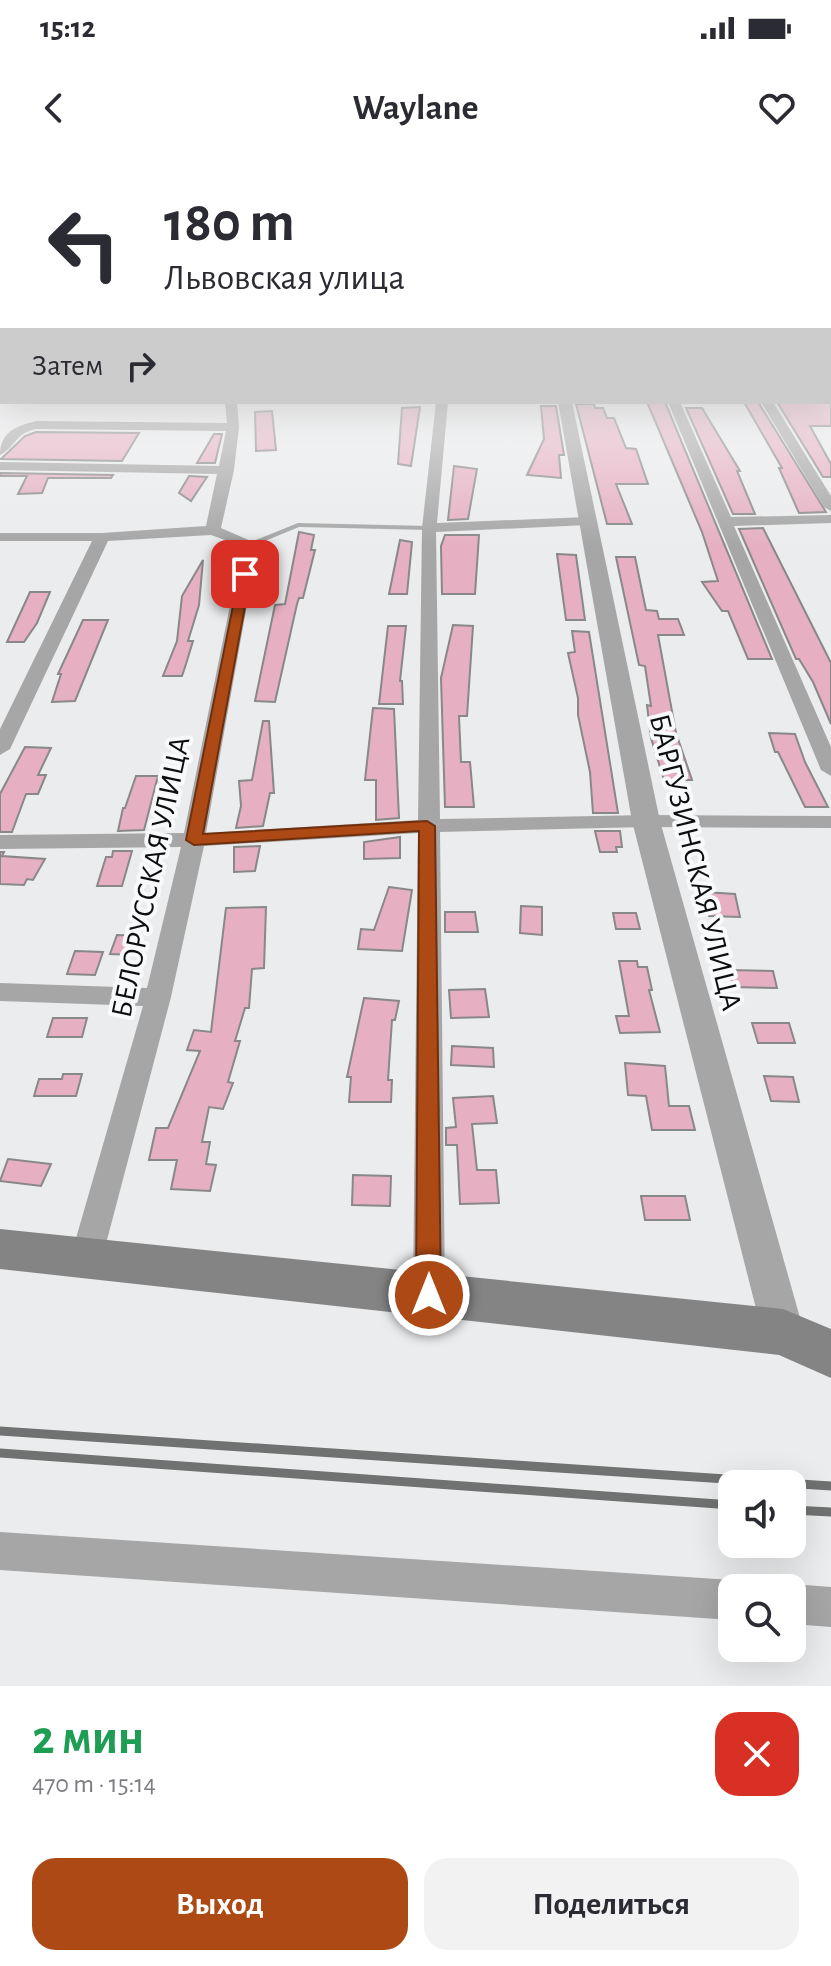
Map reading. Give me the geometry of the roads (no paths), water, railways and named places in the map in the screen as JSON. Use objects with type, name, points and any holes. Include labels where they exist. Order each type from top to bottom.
[{"type":"main road","points":[[0,1249],[783,1332],[831,1354]]},
{"type":"street","points":[[213,530],[227,470],[233,427],[231,404]]},
{"type":"street","points":[[429,1295],[429,528],[442,404]]},
{"type":"street","name":"БАРГУЗИНСКАЯ УЛИЦА","points":[[565,404],[646,821],[783,1332]]},
{"type":"street","points":[[675,404],[831,770]]},
{"type":"street","points":[[768,404],[831,507]]},
{"type":"street","points":[[0,451],[18,429],[36,425],[233,427]]},
{"type":"street","points":[[0,466],[227,470]]},
{"type":"street","points":[[725,522],[831,519]]},
{"type":"street","points":[[429,528],[587,521]]},
{"type":"street","points":[[0,537],[102,537],[213,530],[250,544]]},
{"type":"street","points":[[0,749],[102,537]]},
{"type":"street","name":"БЕЛОРУССКАЯ УЛИЦА","points":[[86,1259],[158,997],[194,840],[250,544]]},
{"type":"street","points":[[0,842],[194,840],[427,826],[646,821],[831,822]]},
{"type":"street","points":[[0,992],[158,997]]},
{"type":"street","points":[[0,1553],[718,1599]]},
{"type":"street","points":[[806,1605],[831,1607]]},
{"type":"lane","points":[[250,544],[298,525],[429,528]]},
{"type":"railway","points":[[0,1431],[831,1486]]},
{"type":"railway","points":[[0,1453],[718,1504]]},
{"type":"railway","points":[[806,1511],[831,1512]]}]
